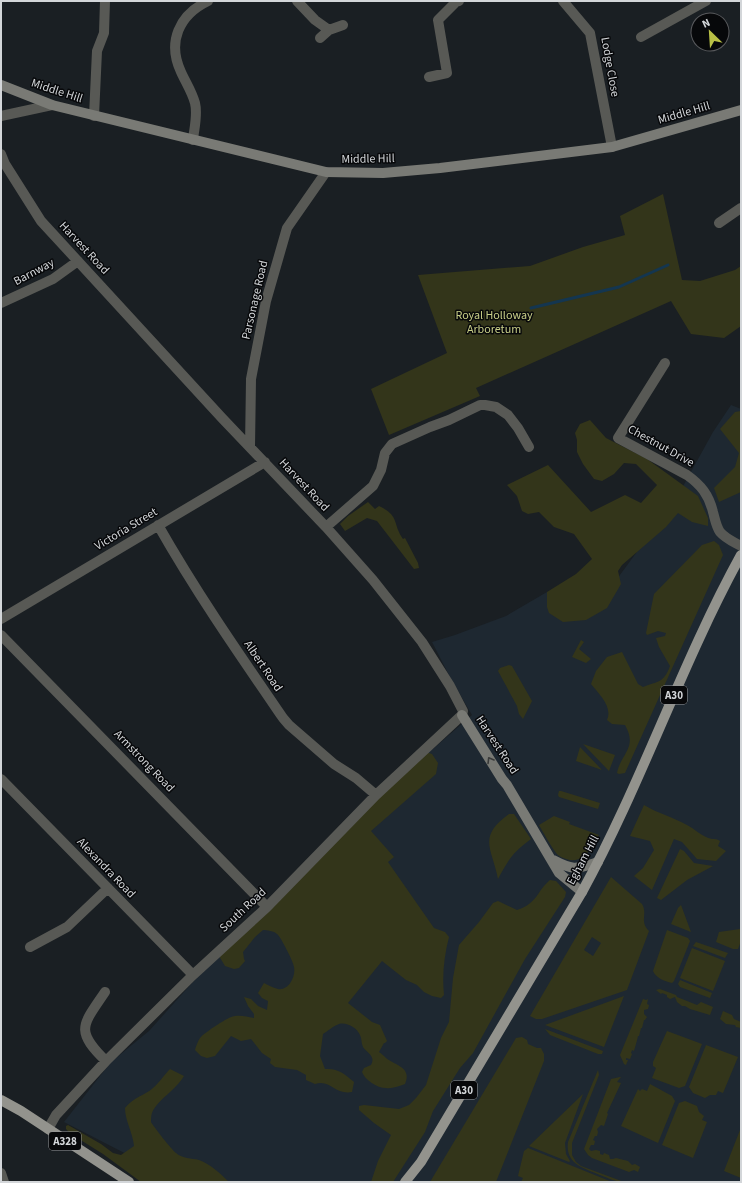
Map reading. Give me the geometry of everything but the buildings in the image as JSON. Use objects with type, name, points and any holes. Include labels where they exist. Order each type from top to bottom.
[{"type":"main road","name":"Egham Hill","points":[[405,1182],[421,1162],[582,892],[616,824],[724,586],[741,555]]},
{"type":"main road","name":"A328","points":[[1,1100],[21,1110],[129,1182]]},
{"type":"main road","name":"Egham Hill","points":[[413,1182],[421,1162]]},
{"type":"street","points":[[94,116],[98,51],[104,33],[105,1]]},
{"type":"street","points":[[193,140],[196,120],[195,104],[175,56],[175,43],[179,29],[185,19],[196,7],[208,1]]},
{"type":"street","points":[[297,1],[315,20],[329,30]]},
{"type":"street","points":[[429,77],[447,73],[438,20],[456,2],[459,1]]},
{"type":"street","name":"Lodge Close","points":[[564,1],[590,33],[612,147]]},
{"type":"street","points":[[641,37],[706,1]]},
{"type":"street","points":[[320,38],[329,30],[343,25]]},
{"type":"street","name":"Middle Hill","points":[[1,85],[52,105],[326,172],[383,173],[440,168],[612,147],[741,110]]},
{"type":"street","points":[[1,116],[52,105]]},
{"type":"street","name":"Harvest Road","points":[[1,154],[5,164],[41,221],[326,527],[373,580],[422,642],[462,708],[462,715],[553,860],[559,873],[582,892]]},
{"type":"street","name":"Parsonage Road","points":[[250,447],[251,380],[266,302],[287,228],[326,172]]},
{"type":"street","points":[[720,223],[741,208]]},
{"type":"street","name":"Barnway","points":[[1,303],[53,279],[78,261]]},
{"type":"street","name":"Chestnut Drive","points":[[665,363],[618,438],[687,475],[697,482],[705,491],[711,503],[715,521],[720,532],[741,546]]},
{"type":"street","points":[[326,527],[373,486],[382,470],[385,453],[392,444],[480,405],[496,407],[508,416],[518,428],[529,447]]},
{"type":"street","name":"Victoria Street","points":[[1,619],[265,462]]},
{"type":"street","name":"Albert Road","points":[[158,525],[176,559],[200,597],[282,718],[334,764],[356,778],[376,795]]},
{"type":"street","name":"Armstrong Road","points":[[1,635],[267,907]]},
{"type":"street","name":"South Road","points":[[48,1129],[56,1115],[106,1061],[193,975],[267,907],[376,795],[462,715]]},
{"type":"street","name":"Alexandra Road","points":[[1,779],[193,975]]},
{"type":"street","points":[[553,860],[567,868],[598,862]]},
{"type":"street","points":[[30,946],[67,927],[108,888]]},
{"type":"street","points":[[104,992],[80,1021],[89,1043],[106,1061]]},
{"type":"street","points":[[1,1173],[4,1182]]},
{"type":"shaded area","points":[[731,405],[741,409],[741,1182],[181,1182],[64,1122],[111,1062],[149,1031],[192,983],[423,751],[433,749],[472,715],[432,642],[506,616],[547,592],[579,618],[600,602],[676,499],[713,432]]},
{"type":"green space","name":"Royal Holloway Arboretum","points":[[663,194],[682,280],[700,281],[735,270],[741,266],[741,326],[724,338],[691,334],[671,301],[476,388],[480,396],[389,435],[371,389],[447,353],[418,275],[530,266],[583,247],[625,235],[620,216]]},
{"type":"green space","points":[[741,411],[741,492],[719,502],[714,488],[735,467],[739,453],[720,429],[735,412]]},
{"type":"green space","points":[[590,420],[606,438],[647,459],[698,496],[708,518],[708,526],[692,522],[678,513],[666,527],[622,565],[618,571],[621,584],[607,608],[586,620],[563,622],[549,613],[547,607],[547,592],[576,574],[592,559],[574,534],[554,527],[539,512],[528,514],[522,511],[517,496],[507,485],[548,465],[591,512],[625,495],[641,503],[657,485],[636,464],[624,463],[614,474],[602,481],[594,479],[583,464],[577,452],[577,440],[575,433],[580,424]]},
{"type":"green space","points":[[368,502],[375,509],[379,506],[390,513],[395,520],[403,539],[405,538],[418,563],[419,568],[414,569],[377,521],[367,518],[345,531],[340,524],[348,516]]},
{"type":"green space","points":[[714,541],[719,545],[723,555],[625,773],[619,774],[617,773],[619,766],[629,745],[629,733],[625,725],[612,724],[607,720],[607,706],[591,684],[596,671],[607,657],[622,652],[638,684],[643,687],[663,679],[670,666],[659,647],[656,638],[665,636],[666,633],[658,631],[647,635],[646,633],[654,594],[702,545]]},
{"type":"green space","points":[[581,640],[584,642],[579,649],[591,659],[586,663],[572,657]]},
{"type":"green space","points":[[509,665],[512,666],[532,701],[523,719],[519,714],[517,706],[498,671],[500,668]]},
{"type":"green space","points":[[583,744],[615,755],[609,771]]},
{"type":"green space","points":[[580,747],[602,770],[576,761]]},
{"type":"green space","points":[[423,751],[432,754],[438,763],[436,774],[371,831],[394,857],[388,862],[434,928],[445,932],[449,937],[444,966],[444,995],[441,998],[424,992],[417,985],[406,980],[382,961],[348,1003],[372,1022],[380,1025],[387,1041],[384,1043],[379,1052],[405,1070],[407,1078],[405,1084],[393,1088],[383,1088],[375,1085],[366,1078],[362,1072],[364,1068],[371,1065],[372,1057],[363,1047],[359,1032],[351,1026],[345,1024],[339,1024],[323,1034],[320,1056],[325,1069],[334,1069],[341,1072],[354,1082],[352,1092],[341,1091],[325,1084],[315,1084],[306,1080],[306,1075],[297,1070],[275,1067],[270,1063],[271,1059],[262,1053],[251,1039],[241,1041],[231,1036],[215,1056],[207,1058],[201,1056],[195,1050],[196,1045],[200,1038],[211,1029],[235,1016],[254,1018],[254,1014],[244,997],[251,999],[258,1006],[267,1010],[268,1001],[262,998],[258,993],[264,983],[276,989],[282,989],[291,982],[294,975],[290,956],[279,936],[274,932],[263,930],[255,937],[243,952],[245,961],[239,968],[234,969],[225,966],[219,956]]},
{"type":"green space","points":[[559,791],[600,803],[598,809],[559,797]]},
{"type":"green space","points":[[644,805],[682,822],[705,837],[719,840],[718,846],[726,851],[716,861],[697,859],[682,842],[674,839],[652,890],[634,876],[643,868],[654,850],[650,841],[630,836]]},
{"type":"green space","points":[[509,814],[514,814],[531,839],[519,848],[505,866],[498,879],[490,851],[490,836],[499,822]]},
{"type":"green space","points":[[554,816],[570,822],[569,824],[599,835],[587,854],[578,859],[572,860],[559,856],[553,849],[539,825]]},
{"type":"green space","points":[[680,849],[684,851],[694,863],[713,866],[687,880],[661,900],[657,898]]},
{"type":"green space","points":[[611,877],[642,904],[644,908],[644,921],[649,931],[627,990],[542,1019],[536,1019],[530,1016]],"holes":[[[592,937],[601,943],[593,956],[584,950]]]},
{"type":"green space","points":[[550,880],[556,881],[566,892],[565,897],[525,959],[473,1053],[460,1068],[433,1111],[425,1132],[393,1182],[371,1182],[378,1161],[391,1135],[359,1110],[359,1106],[364,1105],[399,1109],[409,1105],[416,1098],[426,1085],[441,1038],[449,1022],[453,978],[459,945],[493,903],[498,901],[517,910],[533,901],[545,884]]},
{"type":"green space","points":[[681,905],[691,932],[671,924],[678,908]]},
{"type":"green space","points":[[740,929],[741,941],[738,949],[733,949],[716,942],[719,932]]},
{"type":"green space","points":[[667,930],[688,938],[690,941],[672,983],[656,976],[653,971]]},
{"type":"green space","points":[[696,942],[728,953],[725,958],[693,946]]},
{"type":"green space","points":[[692,948],[725,961],[713,991],[680,978]]},
{"type":"green space","points":[[680,980],[712,993],[710,998],[680,987],[678,984]]},
{"type":"green space","points":[[660,989],[697,1005],[701,1002],[713,1007],[710,1015],[682,1006],[677,1002],[675,997],[670,999],[667,995],[661,994],[656,990]]},
{"type":"green space","points":[[624,996],[604,1047],[545,1025]]},
{"type":"green space","points":[[643,999],[648,999],[648,1009],[644,1010],[644,1014],[647,1017],[644,1020],[630,1059],[626,1058],[626,1060],[628,1060],[626,1065],[624,1064],[620,1055]]},
{"type":"green space","points":[[723,1011],[732,1015],[734,1019],[741,1022],[741,1028],[736,1027],[735,1025],[726,1024],[720,1019]]},
{"type":"green space","points":[[545,1029],[603,1051],[602,1054],[598,1054],[550,1035]]},
{"type":"green space","points":[[667,1031],[702,1044],[685,1086],[679,1088],[652,1078],[656,1068],[653,1066],[653,1062]]},
{"type":"green space","points":[[522,1037],[527,1040],[528,1044],[541,1048],[544,1054],[544,1061],[496,1182],[430,1182],[516,1038]]},
{"type":"green space","points":[[706,1045],[738,1057],[723,1093],[718,1091],[716,1095],[710,1095],[705,1098],[693,1093],[689,1087]]},
{"type":"green space","points":[[170,1069],[184,1076],[181,1081],[154,1108],[151,1122],[176,1153],[207,1164],[229,1182],[141,1182],[66,1129],[66,1126],[68,1125],[101,1144],[113,1153],[121,1155],[134,1146],[126,1118],[125,1108],[132,1101],[153,1088]]},
{"type":"green space","points":[[598,1070],[599,1075],[572,1143],[572,1155],[576,1162],[581,1166],[624,1182],[612,1180],[582,1167],[576,1164],[569,1155],[568,1142]]},
{"type":"green space","points":[[621,1077],[617,1082],[621,1083],[607,1113],[604,1126],[601,1125],[597,1129],[597,1136],[595,1136],[593,1140],[595,1141],[594,1145],[591,1145],[589,1149],[591,1151],[600,1151],[600,1154],[603,1155],[604,1153],[609,1155],[610,1159],[616,1158],[628,1161],[632,1165],[635,1164],[640,1167],[638,1172],[634,1170],[629,1172],[592,1158],[584,1149],[611,1079]]},
{"type":"green space","points":[[650,1084],[672,1096],[675,1101],[658,1143],[621,1126],[638,1089],[640,1091],[642,1089],[647,1091]]},
{"type":"green space","points":[[583,1094],[565,1143],[566,1154],[570,1161],[569,1162],[529,1146]]},
{"type":"green space","points":[[685,1101],[697,1106],[699,1112],[704,1116],[702,1120],[707,1122],[693,1158],[662,1145],[679,1103]]},
{"type":"green space","points":[[740,1130],[741,1131],[741,1178],[724,1171]]},
{"type":"green space","points":[[528,1148],[612,1182],[521,1182],[523,1178],[518,1176],[524,1151]]},
{"type":"waterway","points":[[531,308],[619,287],[668,265]]}]
